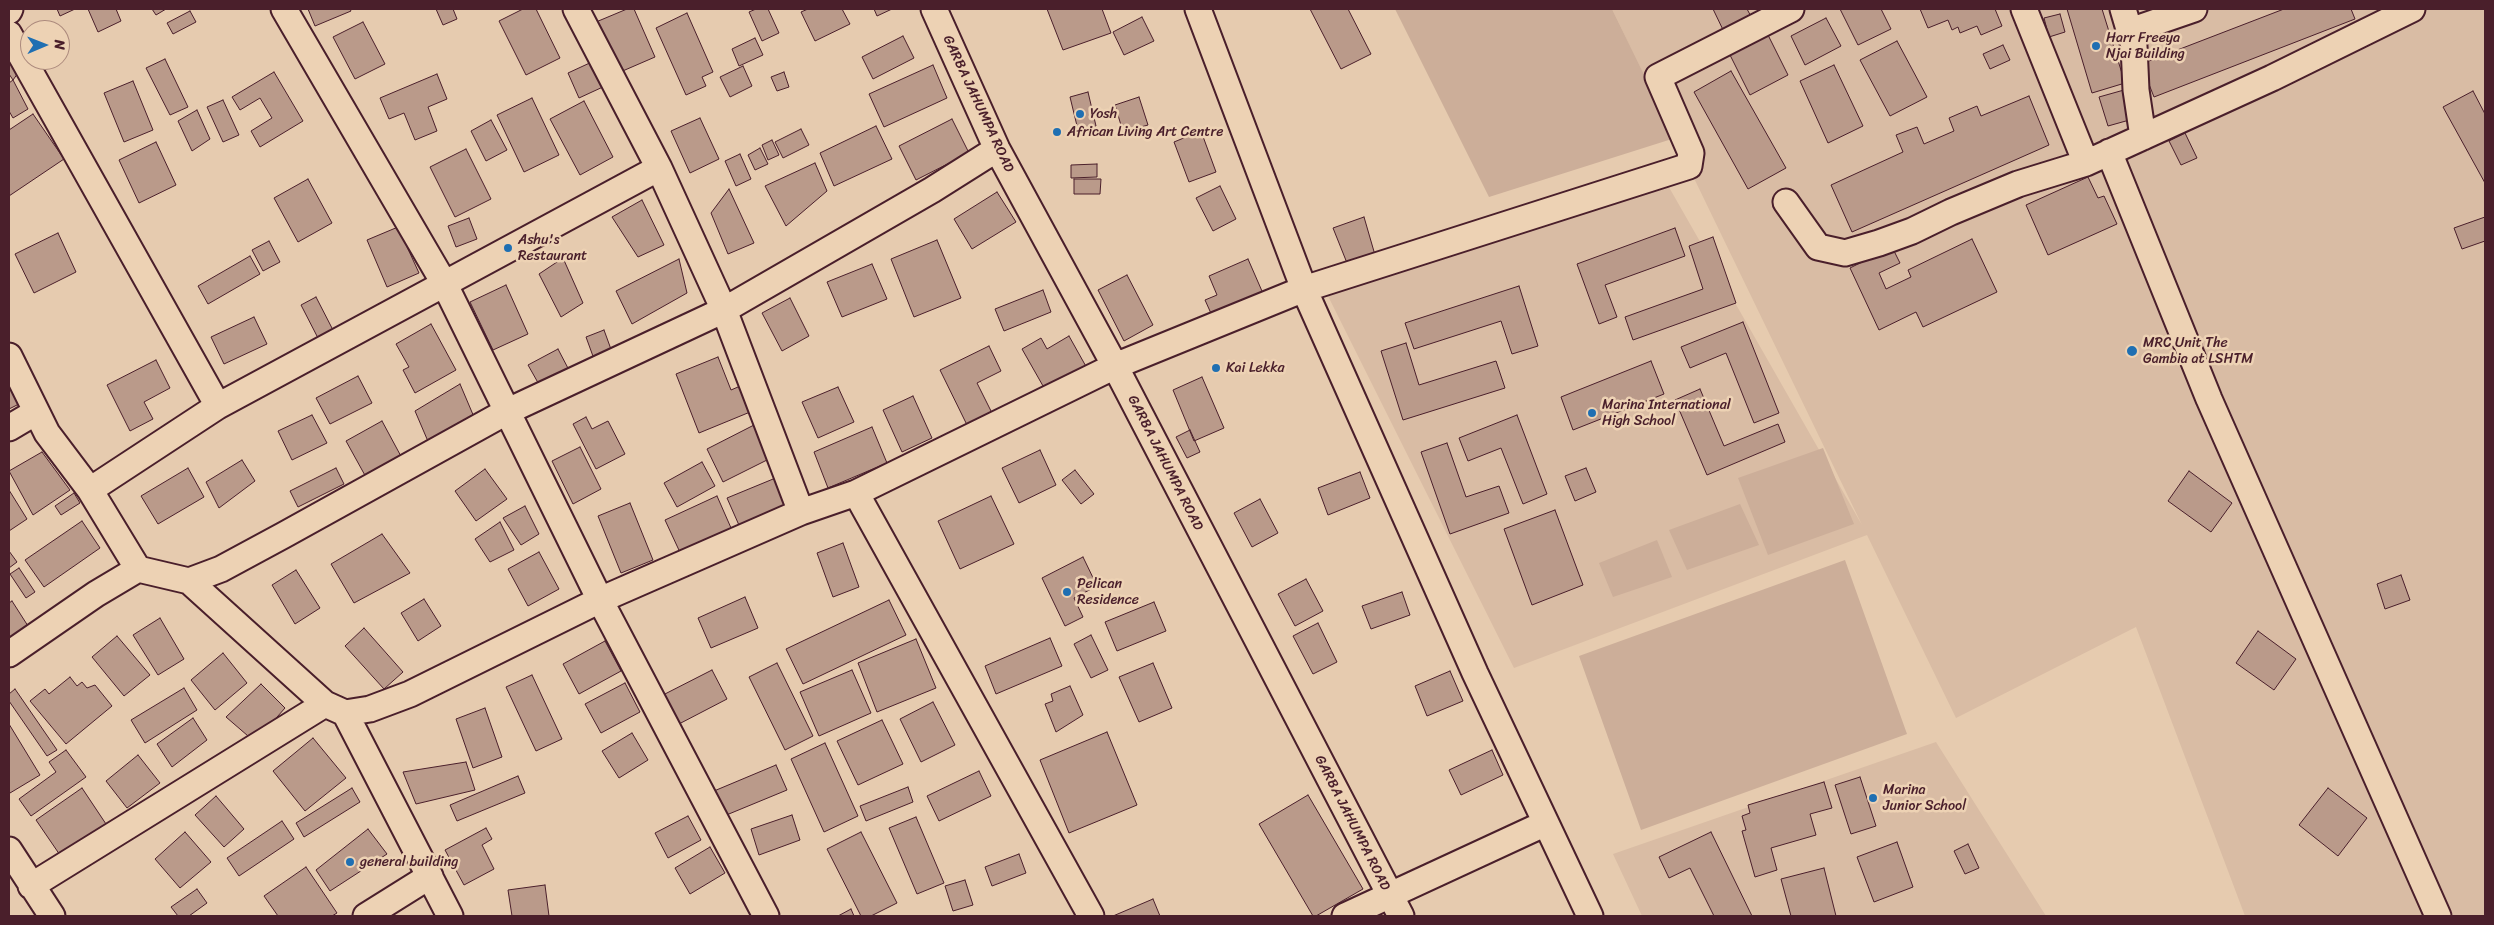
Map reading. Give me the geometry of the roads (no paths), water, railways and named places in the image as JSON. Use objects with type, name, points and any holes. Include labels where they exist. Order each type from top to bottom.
[{"type":"street","points":[[284,9],[444,282],[506,412],[600,600],[766,916]]},
{"type":"street","points":[[576,9],[659,168],[724,310],[801,512]]},
{"type":"street","name":"GARBA JAHUMPA ROAD","points":[[934,9],[997,149],[1115,366],[1395,906]]},
{"type":"street","points":[[1198,9],[1304,289],[1475,673],[1590,916]]},
{"type":"street","points":[[31,886],[335,709],[370,709],[410,694],[600,600],[801,512],[856,493],[1115,366],[1304,289],[1689,166],[1691,153],[1658,77],[1791,9]]},
{"type":"street","points":[[2024,9],[2086,163]]},
{"type":"street","points":[[2142,137],[2136,90],[2134,46],[2126,20],[2194,9]]},
{"type":"street","points":[[1786,202],[1818,247],[1845,253],[1912,231],[1951,212],[2018,184],[2086,163],[2272,78],[2407,10]]},
{"type":"street","points":[[9,34],[218,406]]},
{"type":"street","points":[[189,581],[221,569],[276,540],[506,412],[724,310],[932,190],[997,149]]},
{"type":"street","points":[[2109,152],[2208,399],[2438,916]]},
{"type":"street","points":[[90,490],[218,406],[444,282],[659,168]]},
{"type":"street","points":[[9,356],[47,432],[90,490],[138,570]]},
{"type":"street","points":[[9,428],[36,412]]},
{"type":"street","points":[[856,493],[1091,916]]},
{"type":"street","points":[[9,654],[96,594],[138,570],[189,581],[335,709],[430,876],[450,916]]},
{"type":"street","points":[[1345,916],[1395,906],[1546,823]]},
{"type":"street","points":[[9,850],[52,916]]},
{"type":"street","points":[[366,916],[430,876]]},
{"type":"place","name":"Harr Freeya Njai Building","points":[[2096,46]]},
{"type":"place","name":"Yosh","points":[[1080,114]]},
{"type":"place","name":"African Living Art Centre","points":[[1057,132]]},
{"type":"place","name":"Ashu's Restaurant","points":[[508,248]]},
{"type":"place","name":"MRC Unit The Gambia at LSHTM","points":[[2132,351]]},
{"type":"place","name":"Kai Lekka","points":[[1216,368]]},
{"type":"place","name":"Marina International High School","points":[[1592,413]]},
{"type":"place","name":"Pelican Residence","points":[[1067,592]]},
{"type":"place","name":"Marina Junior School","points":[[1873,798]]},
{"type":"place","name":"general building","points":[[350,862]]}]
